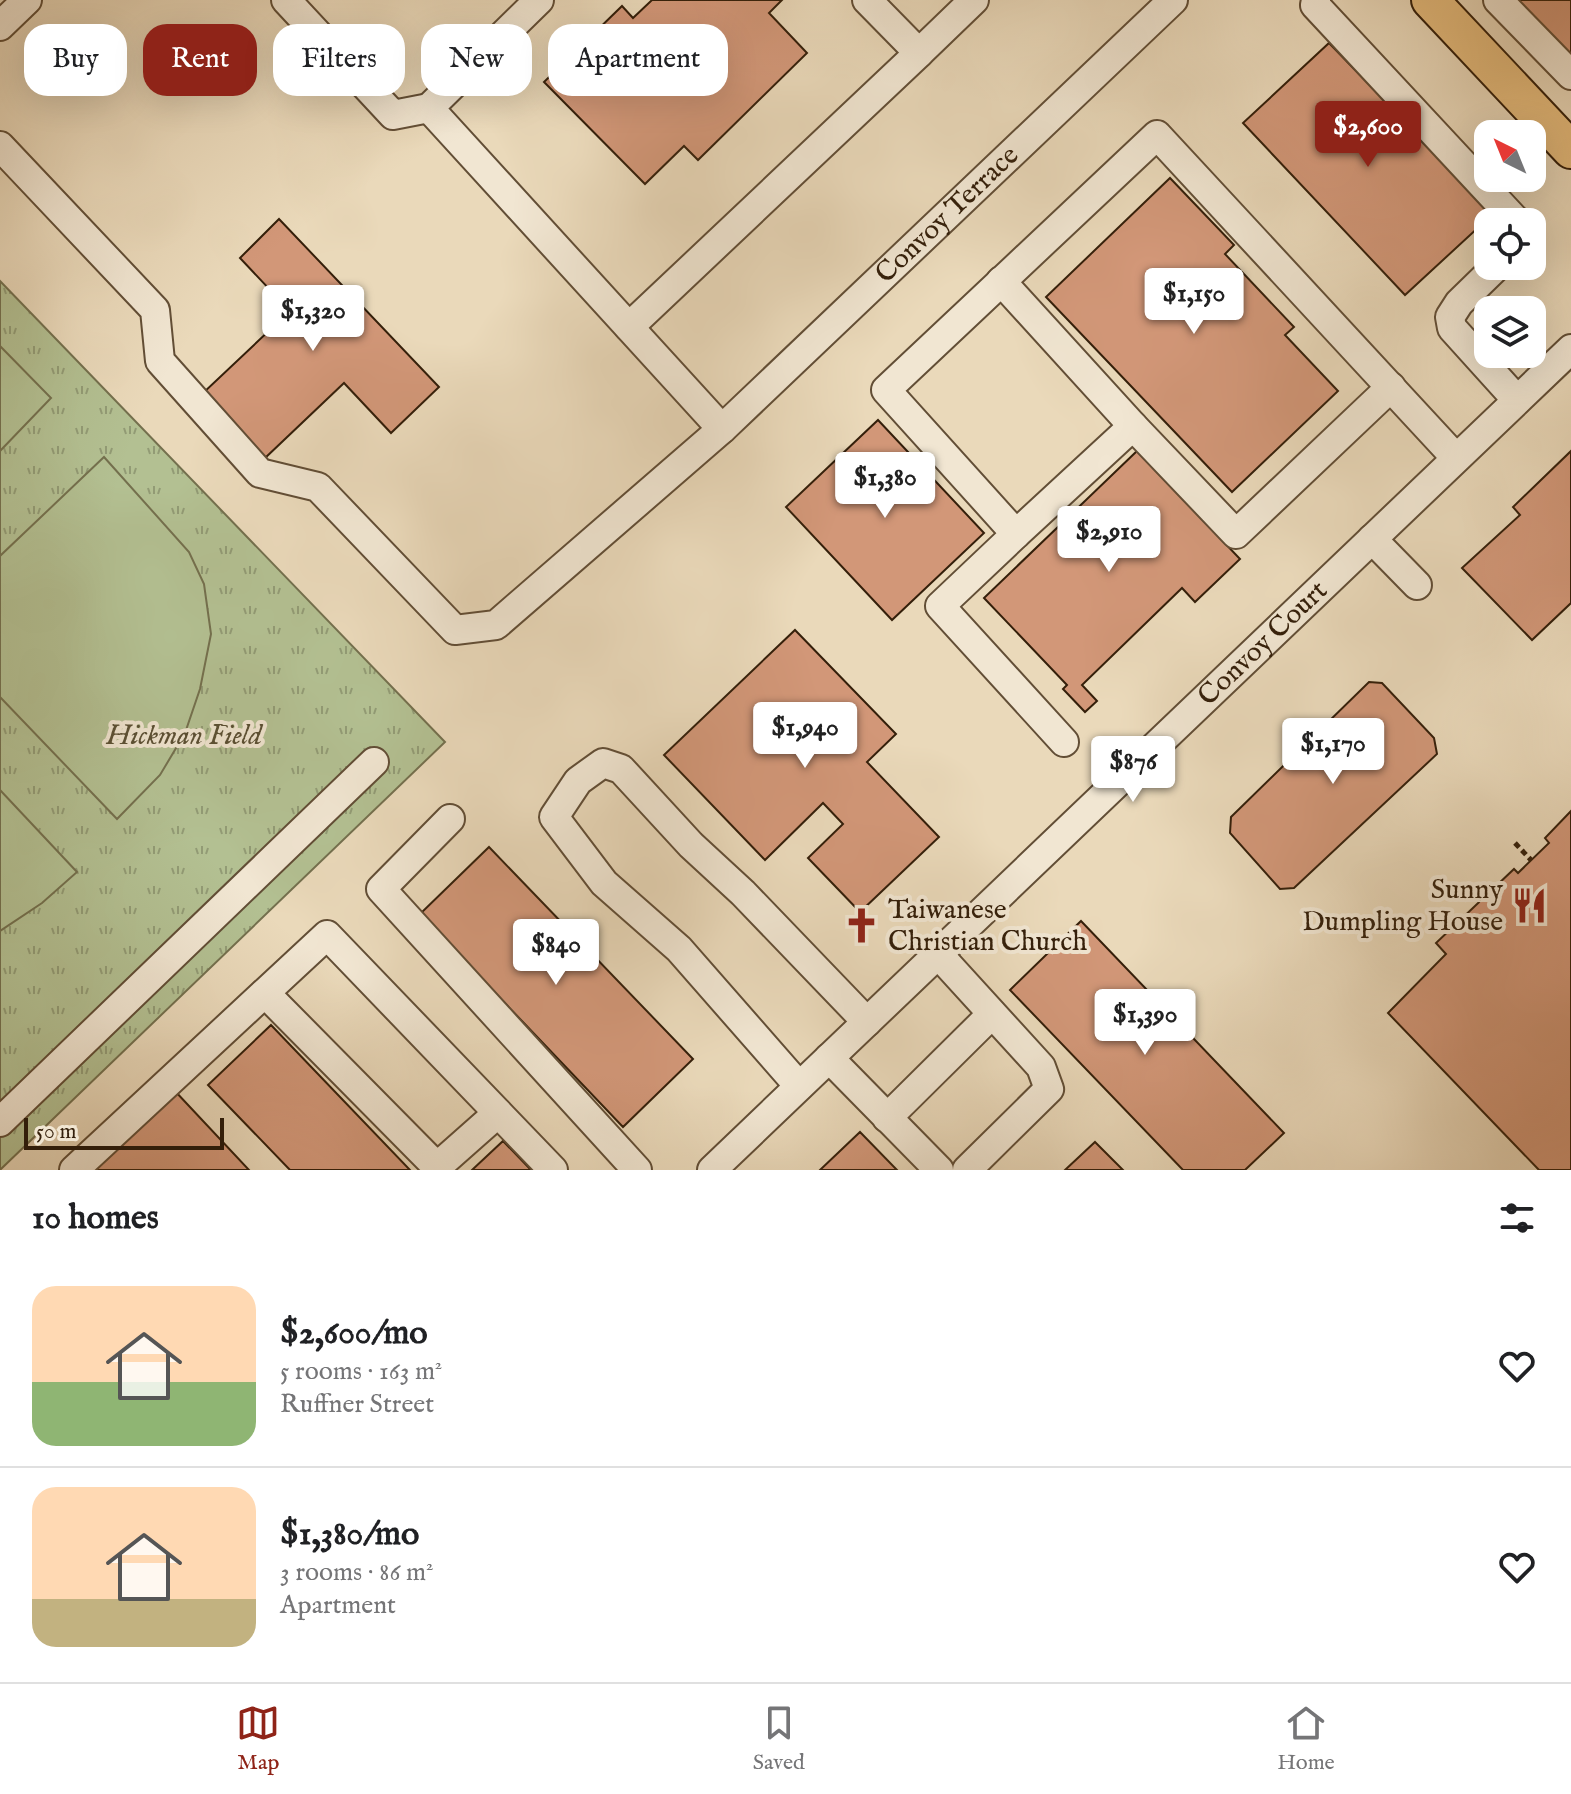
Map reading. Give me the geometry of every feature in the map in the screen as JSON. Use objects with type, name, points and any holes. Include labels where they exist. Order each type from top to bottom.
[{"type":"main road","points":[[1430,0],[1550,138]]},
{"type":"street","points":[[0,26],[27,0]]},
{"type":"street","points":[[286,0],[393,115],[429,108],[539,0]]},
{"type":"street","points":[[867,0],[919,53]]},
{"type":"street","points":[[629,327],[974,0]]},
{"type":"street","name":"Convoy Terrace","points":[[0,146],[155,310],[160,361],[260,473],[318,487],[455,630],[496,625],[722,429],[1173,0]]},
{"type":"street","points":[[1316,0],[1315,5],[1474,168]]},
{"type":"street","points":[[1498,0],[1571,75]]},
{"type":"street","points":[[429,108],[722,429]]},
{"type":"street","points":[[1016,534],[886,390],[1157,135],[1456,458]]},
{"type":"street","points":[[1483,280],[1459,303],[1450,317],[1452,328],[1517,400]]},
{"type":"street","points":[[1001,281],[1236,534],[1391,387]]},
{"type":"street","name":"Convoy Court","points":[[712,1170],[1571,349]]},
{"type":"street","points":[[1064,742],[940,606],[1133,426]]},
{"type":"street","points":[[1372,539],[1417,585]]},
{"type":"street","points":[[0,1122],[374,762]]},
{"type":"street","points":[[799,1086],[679,949],[604,883],[554,817],[578,781],[603,763],[621,769],[691,845],[743,893],[867,1022]]},
{"type":"street","points":[[450,819],[381,889],[637,1170]]},
{"type":"street","points":[[74,1170],[327,935],[553,1170]]},
{"type":"street","points":[[938,954],[1041,1067],[1049,1089],[967,1170]]},
{"type":"street","points":[[265,993],[437,1167],[498,1113]]},
{"type":"street","points":[[887,1118],[992,1014]]},
{"type":"street","points":[[829,1058],[939,1170]]},
{"type":"path","points":[[1515,843],[1531,860]]},
{"type":"green space","name":"Hickman Field","points":[[0,281],[445,742],[0,1170]]},
{"type":"green space","points":[[0,346],[51,398],[0,451]]},
{"type":"green space","points":[[104,457],[189,552],[204,584],[211,634],[200,689],[185,733],[160,775],[117,819],[0,697],[0,556]]},
{"type":"green space","points":[[0,790],[77,872],[42,903],[0,931]]},
{"type":"building","points":[[652,0],[782,0],[769,13],[807,53],[698,160],[684,146],[645,184],[558,96],[728,96],[728,24],[604,24],[622,6],[633,18]]},
{"type":"building","points":[[1514,0],[1571,0],[1571,59]]},
{"type":"building","points":[[1329,43],[1489,208],[1474,208],[1474,231],[1405,295],[1243,123]]},
{"type":"building","points":[[1170,178],[1234,245],[1225,254],[1294,327],[1285,335],[1338,391],[1232,492],[1046,297]]},
{"type":"building","points":[[279,219],[439,387],[391,433],[344,383],[264,459],[202,394],[290,311],[240,258]]},
{"type":"building","points":[[878,420],[984,533],[892,620],[786,507]]},
{"type":"building","points":[[1137,451],[1240,559],[1195,602],[1182,588],[1082,685],[1097,701],[1085,712],[1063,689],[1067,685],[984,598]]},
{"type":"building","points":[[1571,451],[1571,603],[1532,640],[1462,568],[1520,515],[1513,507]]},
{"type":"building","points":[[795,630],[896,734],[867,762],[939,837],[860,912],[808,858],[843,824],[823,803],[765,860],[664,755]]},
{"type":"building","points":[[1369,682],[1382,683],[1434,738],[1437,754],[1294,888],[1280,889],[1230,833],[1231,817]]},
{"type":"building","points":[[1571,811],[1571,1170],[1539,1170],[1388,1013],[1446,954],[1436,943],[1514,869],[1518,873],[1549,843],[1545,838]]},
{"type":"building","points":[[489,847],[693,1059],[623,1127],[420,914]]},
{"type":"building","points":[[1081,921],[1284,1133],[1245,1170],[1183,1170],[1010,990]]},
{"type":"building","points":[[271,1025],[410,1170],[290,1170],[208,1085]]},
{"type":"building","points":[[174,1090],[249,1170],[90,1170]]},
{"type":"building","points":[[860,1132],[897,1170],[820,1170]]},
{"type":"building","points":[[503,1141],[531,1170],[472,1170]]},
{"type":"building","points":[[1095,1142],[1123,1170],[1065,1170]]},
{"type":"place","name":"Sunny Dumpling House","points":[[1529,906]]},
{"type":"place","name":"Taiwanese Christian Church","points":[[862,926]]}]
